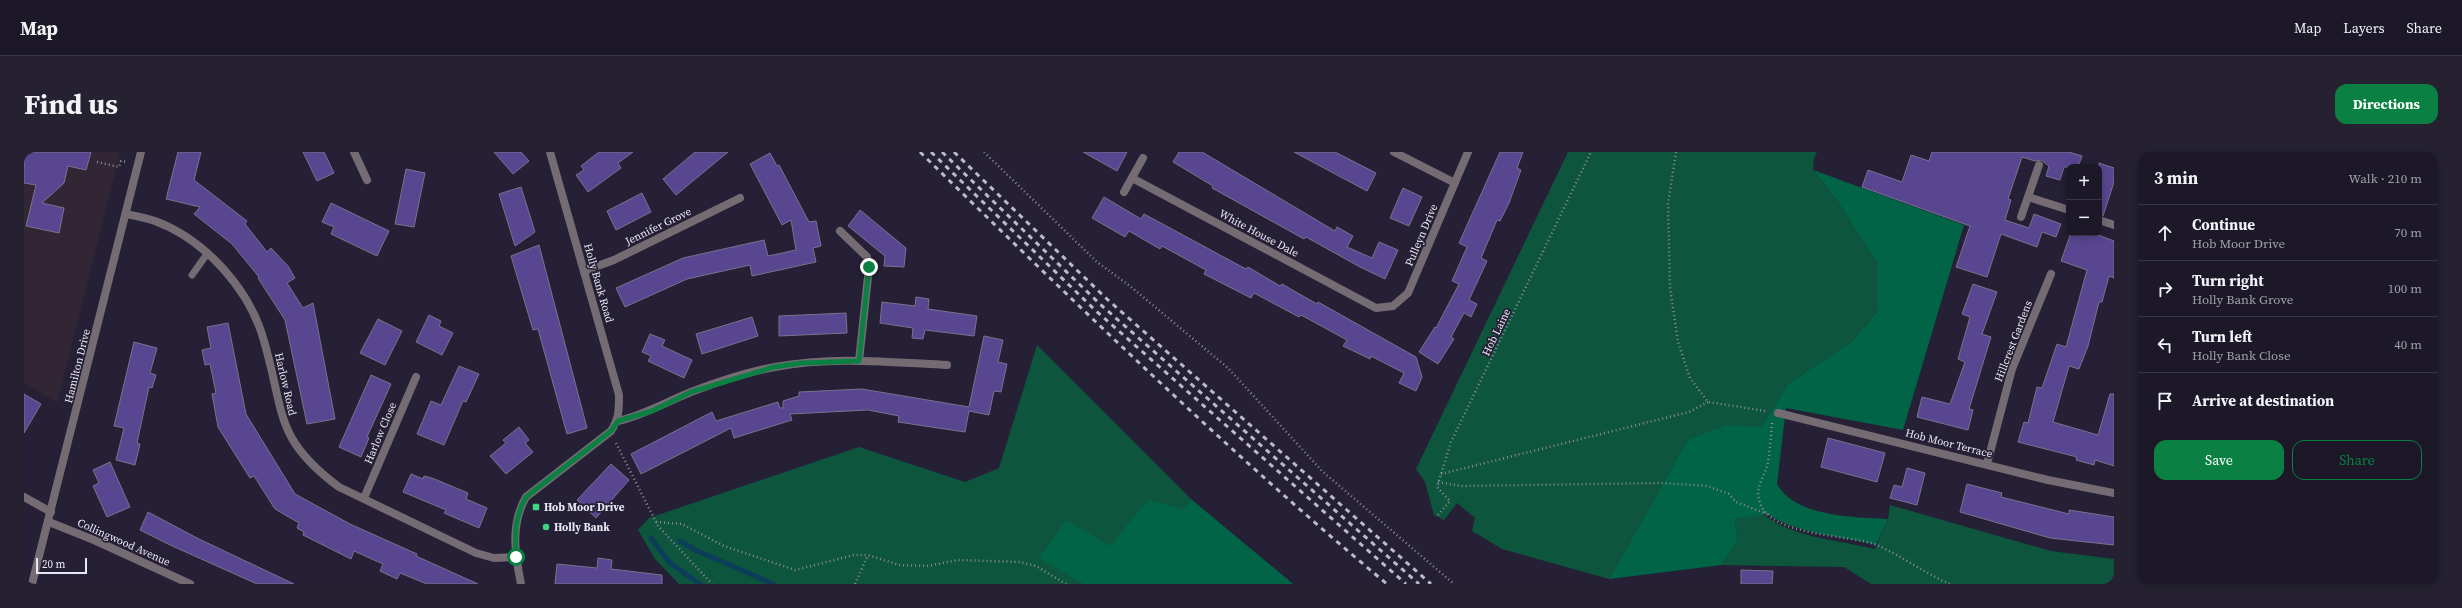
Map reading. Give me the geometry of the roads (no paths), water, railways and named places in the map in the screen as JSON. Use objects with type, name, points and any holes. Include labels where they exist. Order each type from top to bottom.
[{"type":"street","name":"Hamilton Drive","points":[[32,584],[126,214],[140,152]]},
{"type":"street","points":[[354,152],[368,180]]},
{"type":"street","name":"Holly Bank Road","points":[[550,152],[619,395],[618,421]]},
{"type":"street","points":[[1394,152],[1455,183]]},
{"type":"street","name":"Pulleyn Drive","points":[[1376,308],[1393,306],[1408,293],[1468,152]]},
{"type":"street","points":[[1124,192],[1143,158]]},
{"type":"street","points":[[2022,217],[2039,165]]},
{"type":"street","name":"White House Dale","points":[[1132,178],[1376,308]]},
{"type":"street","points":[[2028,197],[2066,209]]},
{"type":"street","name":"Jennifer Grove","points":[[584,271],[614,260],[740,198]]},
{"type":"street","name":"Harlow Road","points":[[126,214],[155,221],[188,238],[226,272],[258,322],[281,417],[290,438],[304,458],[321,473],[340,487],[476,553],[494,558],[516,557]]},
{"type":"street","points":[[2102,221],[2114,225]]},
{"type":"street","points":[[840,231],[866,257],[869,267],[859,361]]},
{"type":"street","name":"Hillcrest Gardens","points":[[1987,464],[2012,369],[2051,274]]},
{"type":"street","points":[[521,584],[516,557],[515,526],[518,511],[526,497],[611,431],[618,421],[652,411],[691,392],[774,367],[802,363],[859,361],[947,365]]},
{"type":"street","name":"Harlow Close","points":[[364,498],[416,377]]},
{"type":"street","name":"Hob Moor Terrace","points":[[1775,413],[2077,487],[2114,493]]},
{"type":"street","points":[[24,497],[51,512]]},
{"type":"street","name":"Collingwood Avenue","points":[[48,522],[94,540],[190,584]]},
{"type":"lane","points":[[192,276],[207,254]]},
{"type":"waterway","points":[[651,538],[670,563],[700,584]]},
{"type":"waterway","points":[[680,541],[695,550],[773,584]]},
{"type":"railway","points":[[920,152],[1034,263],[1208,427],[1387,584]]},
{"type":"railway","points":[[931,152],[1095,310],[1406,584]]},
{"type":"railway","points":[[942,152],[1101,305],[1419,584]]},
{"type":"railway","points":[[954,152],[1108,300],[1431,584]]},
{"type":"place","name":"Hob Moor Drive","points":[[536,507]]},
{"type":"place","name":"Holly Bank","points":[[546,527]]}]
